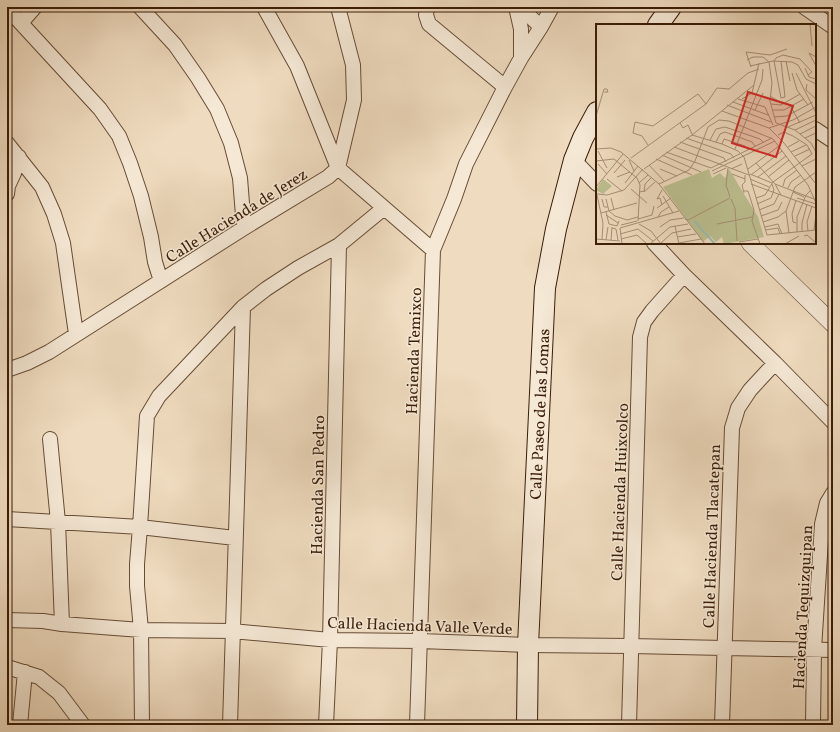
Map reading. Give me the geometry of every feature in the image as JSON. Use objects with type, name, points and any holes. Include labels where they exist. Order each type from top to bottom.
[{"type":"main road","name":"Calle Paseo de las Lomas","points":[[527,725],[528,645],[545,288],[556,229],[574,160],[583,138],[596,114]]},
{"type":"street","points":[[21,22],[35,7]]},
{"type":"street","points":[[140,7],[175,45],[217,109],[232,143],[240,178],[244,228]]},
{"type":"street","points":[[264,7],[297,66],[338,168],[433,250]]},
{"type":"street","points":[[338,7],[353,66],[354,100],[338,168]]},
{"type":"street","points":[[427,7],[426,15],[429,24],[505,87]]},
{"type":"street","points":[[516,7],[521,29],[521,58]]},
{"type":"street","points":[[520,7],[541,27]]},
{"type":"street","name":"Hacienda Temixco","points":[[417,725],[433,250],[454,199],[466,164],[505,87],[552,7]]},
{"type":"street","points":[[804,7],[833,27]]},
{"type":"street","points":[[7,8],[100,109],[119,136],[141,196],[151,237],[155,262],[161,281]]},
{"type":"street","points":[[816,131],[833,141]]},
{"type":"street","points":[[7,143],[42,187],[54,214],[63,243],[76,334]]},
{"type":"street","points":[[7,194],[8,186],[19,157]]},
{"type":"street","points":[[574,160],[596,183]]},
{"type":"street","name":"Calle Hacienda de Jerez","points":[[7,370],[27,363],[49,352],[244,228],[328,177],[338,168]]},
{"type":"street","points":[[142,725],[141,630],[137,586],[137,564],[146,416],[159,396],[243,307],[266,289],[298,268],[339,245],[384,208]]},
{"type":"street","points":[[655,244],[684,275],[775,363],[833,422]]},
{"type":"street","points":[[751,244],[833,324]]},
{"type":"street","name":"Hacienda San Pedro","points":[[326,725],[330,640],[339,245]]},
{"type":"street","name":"Calle Hacienda Huixcolco","points":[[629,725],[640,337],[644,322],[684,275]]},
{"type":"street","points":[[230,725],[243,307]]},
{"type":"street","name":"Calle Hacienda Tlacatepan","points":[[722,725],[732,428],[738,408],[750,390],[775,363]]},
{"type":"street","points":[[50,439],[58,522],[62,624]]},
{"type":"street","name":"Hacienda Tequizquipan","points":[[813,725],[814,649],[822,524],[827,503],[833,493]]},
{"type":"street","points":[[7,519],[140,527],[235,538]]},
{"type":"street","name":"Calle Hacienda Valle Verde","points":[[7,620],[141,630],[232,631],[330,640],[833,650]]},
{"type":"street","points":[[7,668],[39,677],[59,693],[83,725]]},
{"type":"street","points":[[20,725],[25,672]]}]
